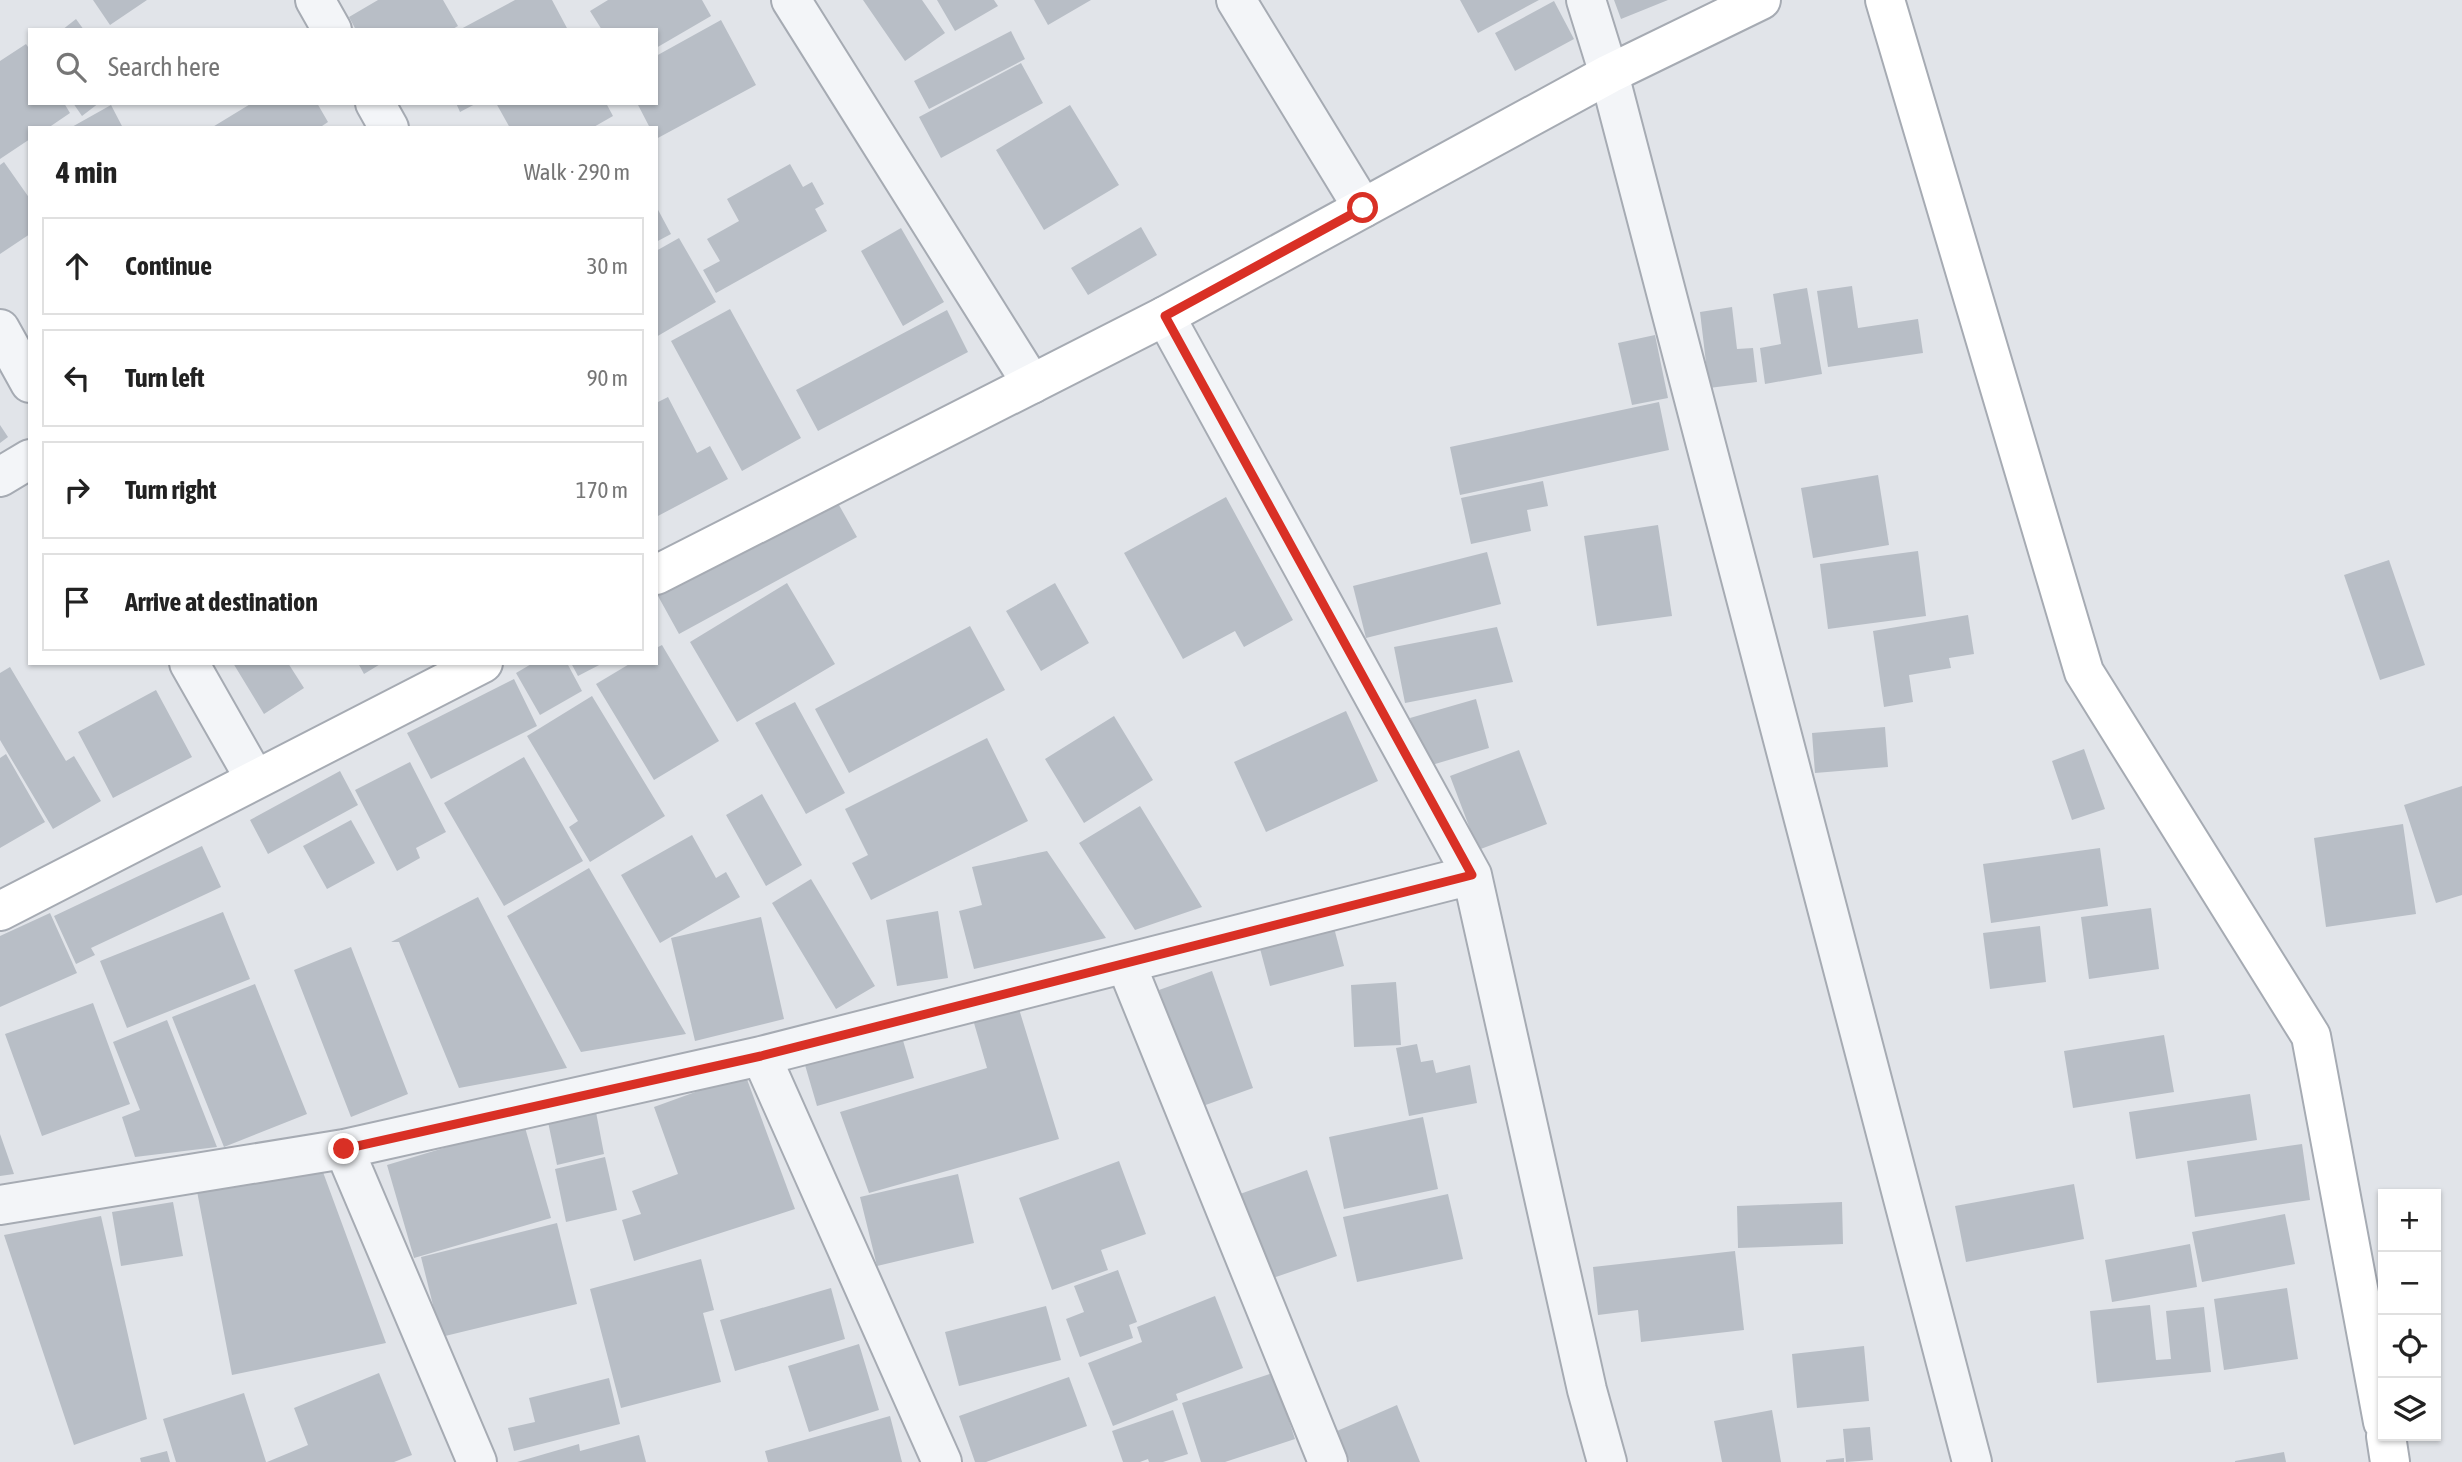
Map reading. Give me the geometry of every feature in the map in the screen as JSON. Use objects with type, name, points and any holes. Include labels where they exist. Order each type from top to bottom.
[{"type":"street","points":[[315,0],[331,28]]},
{"type":"street","points":[[791,0],[1032,384]]},
{"type":"street","points":[[1236,0],[1363,208]]},
{"type":"street","points":[[1586,0],[1609,74],[1972,1462]]},
{"type":"street","points":[[658,574],[1165,316],[1609,74],[1762,0]]},
{"type":"street","points":[[1885,0],[2084,672],[2311,1036],[2378,1395]]},
{"type":"street","points":[[376,105],[388,126]]},
{"type":"street","points":[[1165,316],[1472,875],[1587,1390],[1607,1462]]},
{"type":"street","points":[[0,329],[28,379]]},
{"type":"street","points":[[0,477],[28,460]]},
{"type":"street","points":[[190,665],[255,779]]},
{"type":"street","points":[[0,911],[479,665]]},
{"type":"street","points":[[0,1205],[344,1149],[761,1056],[1472,875]]},
{"type":"street","points":[[1126,964],[1328,1462]]},
{"type":"street","points":[[761,1056],[942,1462]]},
{"type":"street","points":[[344,1149],[477,1462]]},
{"type":"street","points":[[2387,1441],[2390,1462]]},
{"type":"building","points":[[93,0],[147,0],[110,25]]},
{"type":"building","points":[[378,0],[443,0],[458,26],[355,28],[349,17]]},
{"type":"building","points":[[515,0],[552,0],[567,28],[463,28]]},
{"type":"building","points":[[608,0],[702,0],[711,16],[658,47],[658,28],[601,28],[590,11]]},
{"type":"building","points":[[863,0],[922,0],[945,33],[905,61]]},
{"type":"building","points":[[937,0],[994,0],[998,6],[955,31]]},
{"type":"building","points":[[1034,0],[1091,0],[1048,25]]},
{"type":"building","points":[[1460,0],[1539,0],[1478,33]]},
{"type":"building","points":[[1614,0],[1668,0],[1621,19]]},
{"type":"building","points":[[1554,1],[1574,39],[1515,71],[1495,33]]},
{"type":"building","points":[[76,19],[83,28],[65,28]]},
{"type":"building","points":[[721,20],[756,85],[658,138],[658,126],[649,126],[638,105],[658,105],[658,55]]},
{"type":"building","points":[[1011,31],[1025,59],[929,109],[914,81]]},
{"type":"building","points":[[26,44],[28,105],[65,105],[70,113],[51,126],[28,126],[28,140],[0,159],[0,61]]},
{"type":"building","points":[[1021,63],[1043,103],[941,158],[919,117]]},
{"type":"building","points":[[74,105],[96,105],[82,116]]},
{"type":"building","points":[[111,105],[122,126],[74,126]]},
{"type":"building","points":[[249,105],[318,105],[328,122],[322,126],[214,126]]},
{"type":"building","points":[[457,105],[473,105],[460,112]]},
{"type":"building","points":[[497,105],[607,105],[613,116],[596,126],[509,126]]},
{"type":"building","points":[[1070,105],[1119,185],[1044,230],[996,150]]},
{"type":"building","points":[[4,162],[28,196],[28,235],[0,254],[0,165]]},
{"type":"building","points":[[790,164],[803,187],[812,182],[824,204],[815,209],[827,231],[716,293],[703,270],[720,261],[707,239],[739,221],[727,199]]},
{"type":"building","points":[[658,210],[671,234],[658,241]]},
{"type":"building","points":[[1141,227],[1157,255],[1088,295],[1071,268]]},
{"type":"building","points":[[901,228],[944,302],[903,326],[861,251]]},
{"type":"building","points":[[679,238],[716,302],[658,336],[658,250]]},
{"type":"building","points":[[1852,286],[1858,328],[1918,319],[1923,353],[1828,367],[1817,291]]},
{"type":"building","points":[[1807,288],[1822,374],[1765,384],[1760,348],[1781,344],[1773,294]]},
{"type":"building","points":[[1732,307],[1737,349],[1753,348],[1757,382],[1709,388],[1700,312]]},
{"type":"building","points":[[730,309],[801,438],[742,471],[671,341]]},
{"type":"building","points":[[947,310],[968,352],[818,431],[796,390]]},
{"type":"building","points":[[1655,335],[1668,398],[1632,405],[1618,343]]},
{"type":"building","points":[[668,397],[697,453],[710,446],[728,479],[658,516],[658,402]]},
{"type":"building","points":[[1659,402],[1669,450],[1460,495],[1450,447]]},
{"type":"building","points":[[0,425],[8,437],[0,443]]},
{"type":"building","points":[[1878,475],[1889,545],[1813,558],[1801,488]]},
{"type":"building","points":[[1543,481],[1548,506],[1527,510],[1531,531],[1471,544],[1461,498]]},
{"type":"building","points":[[1226,497],[1293,620],[1244,647],[1235,631],[1183,659],[1124,553]]},
{"type":"building","points":[[835,498],[857,537],[679,634],[658,596]]},
{"type":"building","points":[[1658,525],[1672,616],[1597,626],[1584,536]]},
{"type":"building","points":[[1918,551],[1926,616],[1828,629],[1820,564]]},
{"type":"building","points":[[1487,552],[1501,604],[1366,638],[1353,586]]},
{"type":"building","points":[[2389,560],[2425,665],[2380,680],[2344,575]]},
{"type":"building","points":[[787,583],[835,664],[737,722],[690,642]]},
{"type":"building","points":[[1055,583],[1089,643],[1041,671],[1006,611]]},
{"type":"building","points":[[1968,615],[1974,654],[1949,658],[1951,668],[1909,675],[1913,702],[1884,707],[1873,631]]},
{"type":"building","points":[[970,626],[1005,690],[849,773],[815,709]]},
{"type":"building","points":[[1497,627],[1513,682],[1405,703],[1394,647]]},
{"type":"building","points":[[662,645],[719,741],[654,780],[596,684],[628,665],[658,665],[658,647]]},
{"type":"building","points":[[234,665],[289,665],[304,688],[264,714]]},
{"type":"building","points":[[359,665],[379,665],[364,674]]},
{"type":"building","points":[[530,665],[568,665],[582,691],[540,715],[516,673]]},
{"type":"building","points":[[572,665],[599,665],[578,676]]},
{"type":"building","points":[[10,667],[66,761],[74,756],[101,801],[53,829],[0,740],[0,673]]},
{"type":"building","points":[[514,679],[537,726],[431,779],[407,733]]},
{"type":"building","points":[[156,690],[192,757],[113,798],[78,732]]},
{"type":"building","points":[[592,696],[665,816],[590,862],[569,827],[578,821],[527,736]]},
{"type":"building","points":[[1476,699],[1489,748],[1425,767],[1410,718]]},
{"type":"building","points":[[795,702],[845,793],[806,814],[755,723]]},
{"type":"building","points":[[1346,711],[1378,781],[1266,832],[1234,762]]},
{"type":"building","points":[[1114,716],[1153,780],[1084,823],[1045,759]]},
{"type":"building","points":[[1885,727],[1888,767],[1815,773],[1812,733]]},
{"type":"building","points":[[987,738],[1028,821],[871,900],[852,863],[868,855],[845,809]]},
{"type":"building","points":[[2084,749],[2105,809],[2072,820],[2052,761]]},
{"type":"building","points":[[1519,750],[1547,824],[1478,850],[1450,776]]},
{"type":"building","points":[[6,754],[45,822],[0,848],[0,758]]},
{"type":"building","points":[[524,757],[583,861],[504,906],[444,803]]},
{"type":"building","points":[[410,762],[446,832],[416,848],[420,858],[397,871],[355,790]]},
{"type":"building","points":[[340,771],[358,805],[268,854],[250,820]]},
{"type":"building","points":[[2462,786],[2462,895],[2436,903],[2404,805]]},
{"type":"building","points":[[762,794],[802,865],[766,886],[726,815]]},
{"type":"building","points":[[1140,806],[1202,907],[1135,930],[1079,843]]},
{"type":"building","points":[[351,820],[375,863],[327,889],[303,846]]},
{"type":"building","points":[[2403,824],[2416,914],[2326,927],[2314,838]]},
{"type":"building","points":[[692,835],[716,878],[726,872],[740,897],[660,943],[621,875]]},
{"type":"building","points":[[202,846],[221,887],[91,948],[95,955],[76,964],[54,916]]},
{"type":"building","points":[[2100,848],[2108,906],[1991,923],[1983,864]]},
{"type":"building","points":[[1047,851],[1106,938],[974,969],[959,911],[982,905],[972,867]]},
{"type":"building","points":[[589,868],[686,1034],[581,1052],[507,916]]},
{"type":"building","points":[[811,879],[875,986],[836,1009],[772,903]]},
{"type":"building","points":[[478,897],[567,1068],[459,1088],[399,942],[391,942]]},
{"type":"building","points":[[2151,908],[2159,969],[2089,979],[2081,917]]},
{"type":"building","points":[[938,911],[948,978],[897,986],[886,920]]},
{"type":"building","points":[[223,912],[250,979],[127,1028],[100,961]]},
{"type":"building","points":[[50,913],[77,973],[0,1007],[0,936]]},
{"type":"building","points":[[761,917],[784,1019],[695,1041],[671,938]]},
{"type":"building","points":[[1332,920],[1344,966],[1270,986],[1258,941]]},
{"type":"building","points":[[2040,926],[2046,982],[1990,989],[1983,933]]},
{"type":"building","points":[[351,947],[408,1094],[351,1117],[294,970]]},
{"type":"building","points":[[1212,971],[1253,1088],[1200,1107],[1159,990]]},
{"type":"building","points":[[1396,982],[1401,1045],[1354,1047],[1351,985]]},
{"type":"building","points":[[255,984],[307,1114],[224,1147],[172,1017]]},
{"type":"building","points":[[93,1003],[130,1104],[42,1136],[5,1034]]},
{"type":"building","points":[[1019,1009],[1059,1139],[869,1193],[840,1112],[987,1068],[974,1023]]},
{"type":"building","points":[[167,1020],[217,1147],[135,1157],[122,1117],[140,1110],[113,1042]]},
{"type":"building","points":[[2164,1035],[2174,1092],[2073,1108],[2064,1051]]},
{"type":"building","points":[[902,1037],[914,1078],[817,1106],[805,1065]]},
{"type":"building","points":[[1417,1044],[1421,1062],[1433,1060],[1436,1073],[1470,1065],[1477,1103],[1409,1116],[1396,1048]]},
{"type":"building","points":[[745,1074],[795,1209],[634,1261],[622,1220],[641,1214],[632,1191],[678,1174],[654,1107]]},
{"type":"building","points":[[2250,1094],[2257,1140],[2136,1159],[2129,1112]]},
{"type":"building","points":[[596,1112],[604,1154],[557,1165],[548,1122]]},
{"type":"building","points":[[1423,1117],[1438,1189],[1344,1209],[1329,1137]]},
{"type":"building","points":[[524,1124],[551,1218],[414,1258],[387,1165]]},
{"type":"building","points":[[0,1134],[14,1174],[0,1176]]},
{"type":"building","points":[[2302,1144],[2310,1200],[2195,1217],[2187,1161]]},
{"type":"building","points":[[605,1157],[617,1210],[566,1222],[555,1169]]},
{"type":"building","points":[[1119,1161],[1146,1234],[1101,1250],[1108,1270],[1052,1290],[1019,1198]]},
{"type":"building","points":[[320,1164],[386,1343],[232,1375],[196,1186]]},
{"type":"building","points":[[1307,1170],[1337,1256],[1270,1279],[1240,1194]]},
{"type":"building","points":[[958,1174],[974,1243],[877,1266],[860,1197]]},
{"type":"building","points":[[2074,1184],[2084,1239],[1966,1262],[1955,1206]]},
{"type":"building","points":[[1448,1194],[1463,1259],[1357,1282],[1343,1217]]},
{"type":"building","points":[[173,1202],[183,1256],[121,1266],[112,1212]]},
{"type":"building","points":[[1842,1202],[1843,1244],[1738,1248],[1737,1206]]},
{"type":"building","points":[[2285,1214],[2295,1264],[2202,1282],[2192,1232]]},
{"type":"building","points":[[101,1216],[147,1419],[74,1445],[4,1235]]},
{"type":"building","points":[[557,1223],[577,1304],[441,1337],[421,1257]]},
{"type":"building","points":[[2190,1244],[2197,1287],[2112,1302],[2105,1260]]},
{"type":"building","points":[[1735,1251],[1744,1330],[1641,1342],[1638,1310],[1598,1315],[1593,1267]]},
{"type":"building","points":[[701,1259],[714,1310],[703,1313],[721,1382],[621,1408],[590,1289]]},
{"type":"building","points":[[1118,1270],[1137,1322],[1129,1325],[1133,1338],[1080,1357],[1066,1319],[1084,1312],[1074,1286]]},
{"type":"building","points":[[831,1288],[845,1339],[735,1371],[720,1320]]},
{"type":"building","points":[[2287,1288],[2298,1359],[2224,1370],[2214,1299]]},
{"type":"building","points":[[1215,1296],[1243,1368],[1176,1394],[1178,1400],[1113,1426],[1088,1363],[1142,1342],[1137,1327]]},
{"type":"building","points":[[2150,1305],[2156,1360],[2171,1359],[2166,1311],[2204,1307],[2211,1372],[2097,1383],[2090,1311]]},
{"type":"building","points":[[1046,1306],[1061,1360],[959,1386],[945,1332]]},
{"type":"building","points":[[859,1344],[879,1410],[809,1432],[788,1366]]},
{"type":"building","points":[[1864,1346],[1869,1401],[1797,1408],[1792,1354]]},
{"type":"building","points":[[379,1373],[412,1455],[394,1462],[267,1462],[308,1445],[294,1408]]},
{"type":"building","points":[[1273,1373],[1295,1439],[1225,1462],[1201,1462],[1182,1403]]},
{"type":"building","points":[[1069,1377],[1087,1426],[986,1462],[975,1462],[959,1416]]},
{"type":"building","points":[[609,1378],[620,1424],[514,1451],[508,1428],[535,1422],[529,1398]]},
{"type":"building","points":[[244,1393],[266,1462],[176,1462],[163,1419]]},
{"type":"building","points":[[1397,1405],[1420,1462],[1350,1462],[1337,1431]]},
{"type":"building","points":[[1173,1410],[1188,1454],[1163,1462],[1149,1462],[1148,1459],[1123,1462],[1112,1431]]},
{"type":"building","points":[[1772,1410],[1781,1462],[1722,1462],[1714,1421]]},
{"type":"building","points":[[890,1416],[902,1462],[768,1462],[765,1451]]},
{"type":"building","points":[[1870,1427],[1873,1460],[1846,1462],[1843,1429]]},
{"type":"building","points":[[639,1435],[646,1462],[517,1462],[579,1444],[580,1451]]},
{"type":"building","points":[[167,1451],[170,1462],[141,1462],[140,1458]]},
{"type":"building","points":[[2284,1452],[2286,1462],[2235,1462],[2235,1461]]},
{"type":"building","points":[[1844,1458],[1844,1462],[1826,1462],[1826,1460]]},
{"type":"route","points":[[344,1149],[761,1056],[1472,875],[1165,316],[1363,208]]}]
